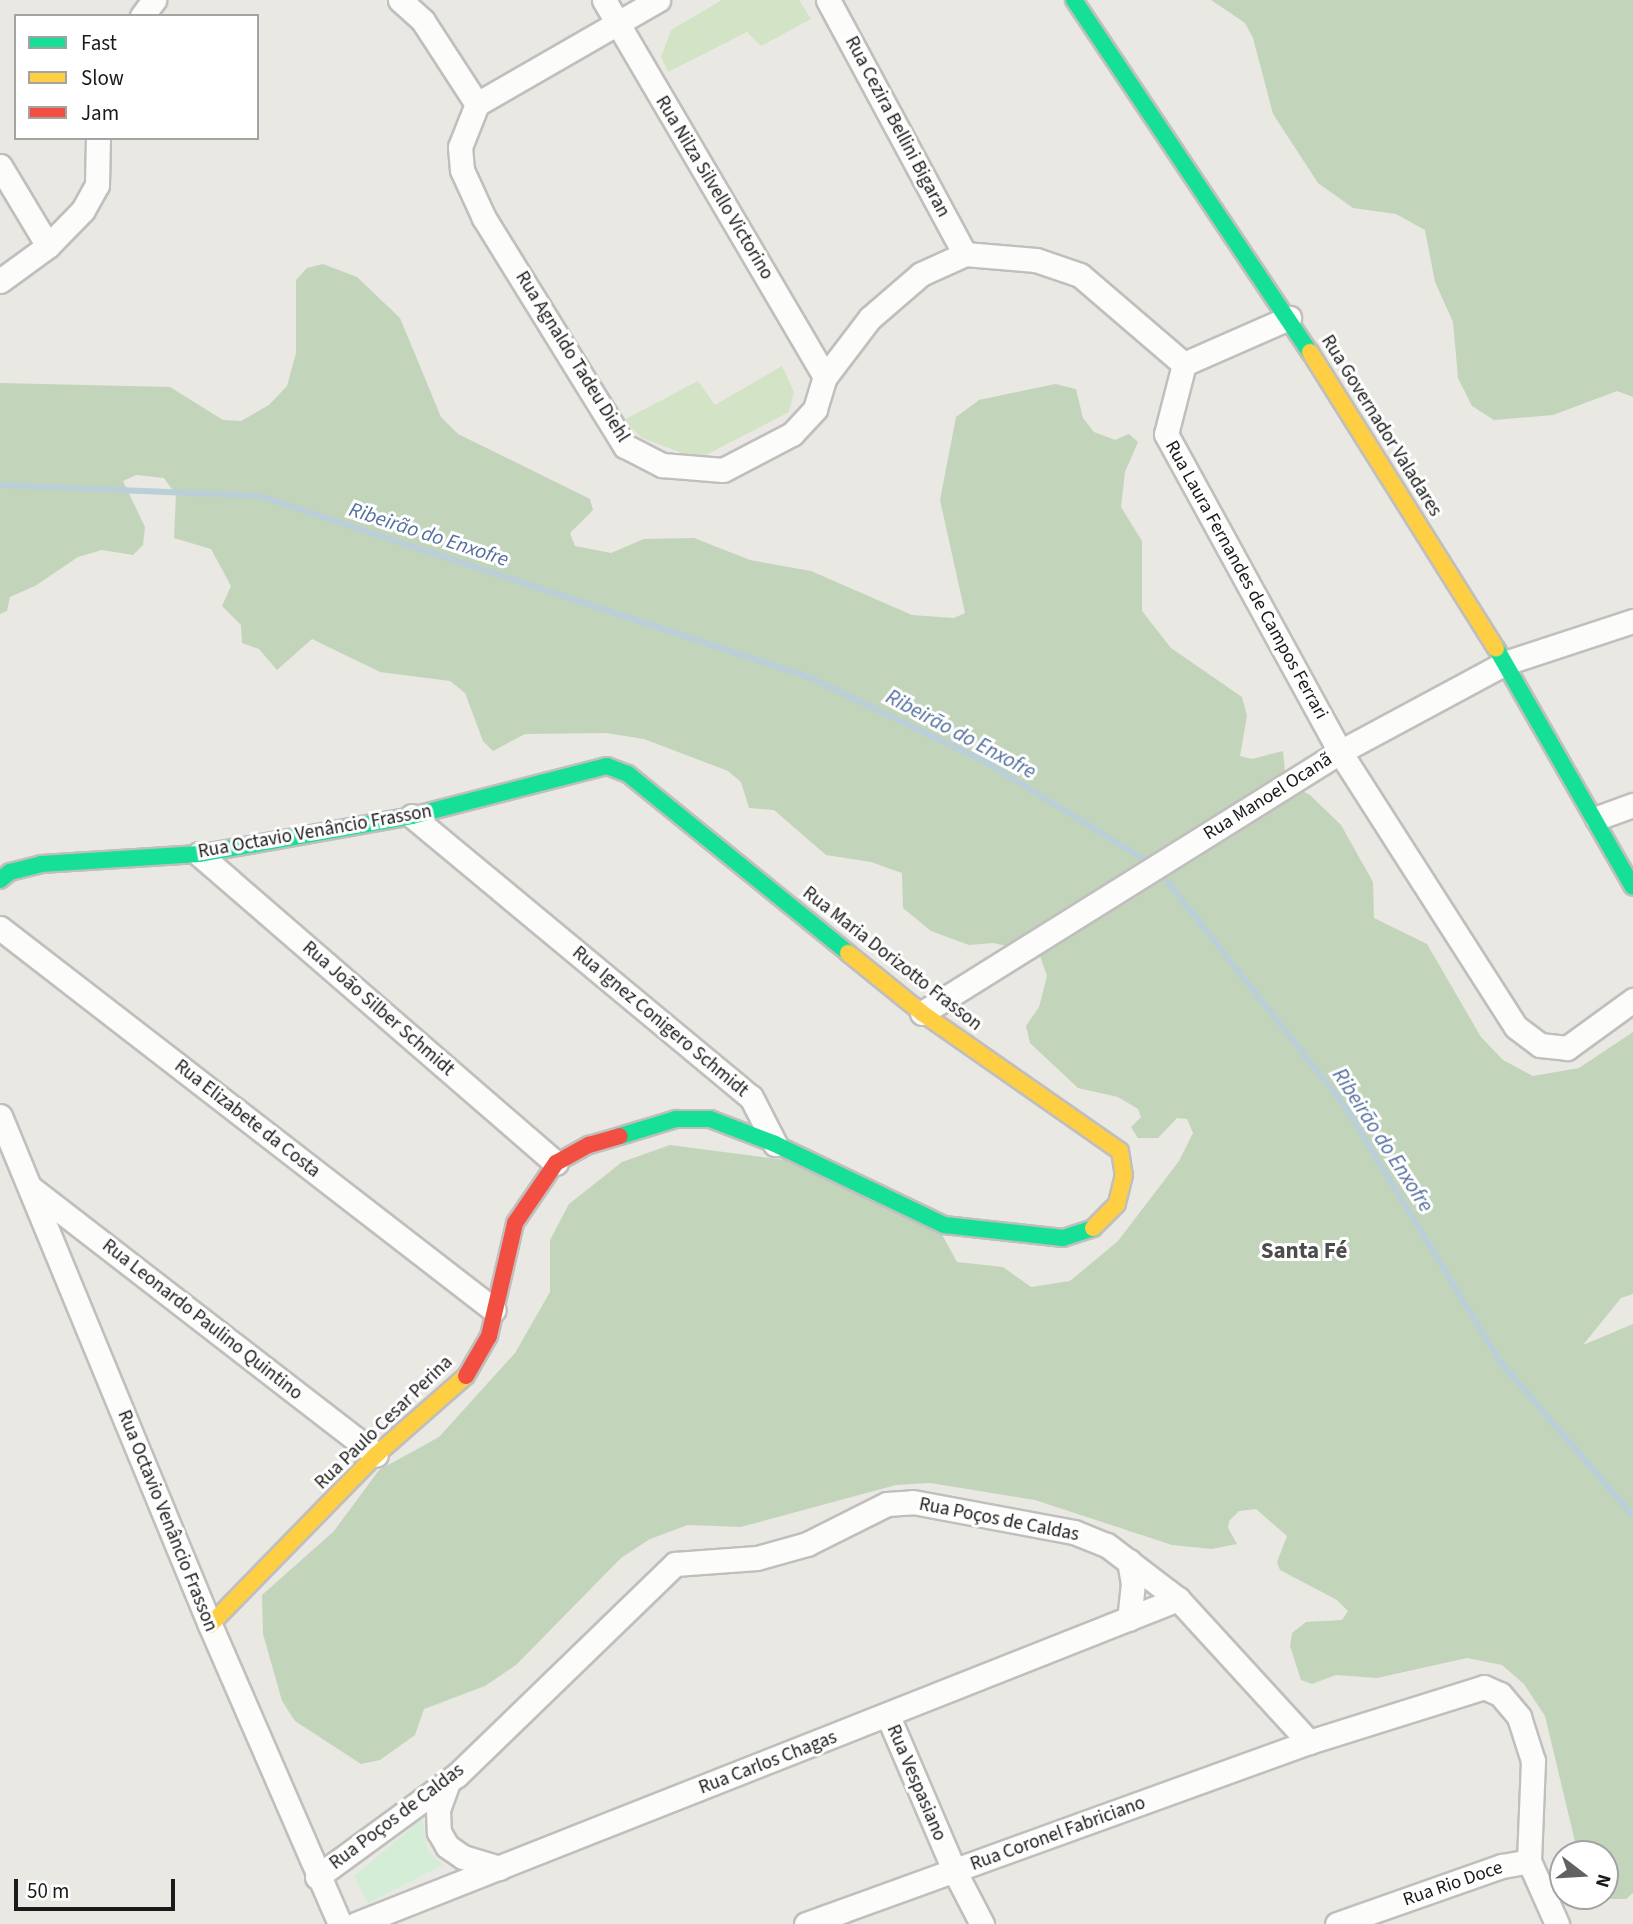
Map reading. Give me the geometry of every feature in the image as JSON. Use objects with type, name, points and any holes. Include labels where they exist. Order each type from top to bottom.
[{"type":"street","points":[[400,0],[423,21],[477,104],[658,0]]},
{"type":"street","name":"Rua Nilza Silvello Victorino","points":[[604,0],[825,377]]},
{"type":"street","name":"Rua Cezira Bellini Bigaran","points":[[828,0],[965,254]]},
{"type":"street","name":"Rua Governador Valadares","points":[[1074,0],[1120,74],[1289,318],[1505,663],[1597,818],[1633,887]]},
{"type":"street","name":"Rua Agnaldo Tadeu Diehl","points":[[477,104],[460,147],[462,170],[484,218],[625,446],[662,465],[723,470],[792,435],[815,408],[825,377],[881,309],[921,274],[965,254],[1036,260],[1080,275],[1184,364]]},
{"type":"street","points":[[0,281],[48,246],[83,210],[97,185],[98,140]]},
{"type":"street","points":[[0,166],[48,246]]},
{"type":"street","points":[[1184,364],[1289,318]]},
{"type":"street","name":"Rua Laura Fernandes de Campos Ferrari","points":[[1184,364],[1166,434],[1340,752],[1516,1027],[1540,1045],[1567,1048],[1633,1000]]},
{"type":"street","name":"Rua Manoel Ocanã","points":[[922,1013],[1340,752],[1505,663],[1633,621]]},
{"type":"street","name":"Rua Octavio Venâncio Frasson","points":[[0,880],[10,872],[41,864],[199,855],[412,816],[607,766],[628,774]]},
{"type":"street","name":"Rua Maria Dorizotto Frasson","points":[[628,774],[922,1013],[1120,1151],[1124,1175],[1117,1204],[1100,1225],[1062,1237],[944,1225],[775,1144]]},
{"type":"street","points":[[1597,818],[1633,805]]},
{"type":"street","name":"Rua Ignez Conigero Schmidt","points":[[412,816],[751,1097],[775,1144]]},
{"type":"street","name":"Rua João Silber Schmidt","points":[[199,855],[556,1163]]},
{"type":"street","name":"Rua Elizabete da Costa","points":[[0,928],[494,1310]]},
{"type":"street","name":"Rua Octavio Venâncio Frasson","points":[[0,1116],[210,1625],[317,1877],[340,1924]]},
{"type":"street","points":[[556,1163],[634,1130],[691,1117],[710,1119],[775,1144]]},
{"type":"street","name":"Rua Paulo Cesar Perina","points":[[210,1625],[376,1455],[441,1402],[469,1373],[489,1336],[515,1223],[556,1163]]},
{"type":"street","name":"Rua Leonardo Paulino Quintino","points":[[29,1186],[376,1455]]},
{"type":"street","name":"Rua Poços de Caldas","points":[[317,1877],[448,1782],[675,1564],[757,1558],[807,1544],[887,1504],[913,1502],[1074,1532],[1107,1545],[1178,1599],[1309,1742]]},
{"type":"street","points":[[1129,1561],[1133,1583],[1129,1619]]},
{"type":"street","name":"Rua Carlos Chagas","points":[[356,1924],[888,1716],[1178,1599]]},
{"type":"street","points":[[1309,1742],[1484,1687],[1500,1694],[1519,1717],[1533,1761],[1529,1861],[1557,1924]]},
{"type":"street","name":"Rua Vespasiano","points":[[888,1716],[955,1872],[982,1924]]},
{"type":"street","name":"Rua Coronel Fabriciano","points":[[806,1924],[1309,1742]]},
{"type":"street","points":[[448,1782],[438,1809],[439,1832],[447,1846],[463,1857],[499,1868]]},
{"type":"street","name":"Rua Rio Doce","points":[[1337,1924],[1502,1866],[1529,1861]]},
{"type":"green space","points":[[722,0],[799,0],[811,19],[761,46],[747,32],[668,72],[661,57],[671,30]]},
{"type":"green space","points":[[1211,0],[1633,0],[1633,397],[1617,391],[1553,415],[1494,420],[1472,406],[1458,378],[1453,322],[1435,282],[1425,230],[1396,214],[1353,208],[1318,183],[1273,114],[1253,38],[1245,23]]},
{"type":"green space","points":[[323,264],[357,277],[400,318],[441,417],[458,434],[590,499],[593,510],[570,533],[575,546],[611,553],[644,539],[694,538],[750,560],[811,571],[912,615],[954,618],[965,613],[940,500],[956,417],[979,400],[1055,384],[1076,389],[1083,418],[1094,432],[1115,440],[1129,434],[1138,442],[1125,472],[1121,507],[1142,541],[1142,611],[1171,648],[1242,697],[1247,716],[1240,756],[1252,759],[1283,751],[1286,782],[1310,795],[1341,825],[1373,882],[1374,918],[1427,944],[1481,1037],[1503,1060],[1533,1076],[1579,1068],[1633,1032],[1633,1294],[1621,1298],[1583,1345],[1633,1324],[1633,1893],[1626,1899],[1619,1899],[1619,1840],[1575,1840],[1545,1716],[1524,1684],[1502,1665],[1467,1658],[1377,1678],[1336,1675],[1312,1684],[1301,1680],[1290,1646],[1292,1633],[1306,1622],[1342,1620],[1348,1611],[1337,1600],[1280,1570],[1277,1562],[1287,1536],[1256,1509],[1239,1511],[1229,1521],[1228,1528],[1237,1544],[1212,1549],[1172,1545],[1035,1500],[930,1483],[896,1485],[741,1527],[688,1525],[650,1539],[621,1558],[516,1665],[485,1686],[424,1709],[415,1735],[380,1760],[361,1764],[295,1721],[282,1701],[263,1634],[262,1595],[334,1531],[379,1470],[439,1437],[515,1353],[550,1292],[550,1240],[569,1204],[622,1162],[670,1145],[793,1161],[934,1220],[957,1262],[1003,1267],[1031,1287],[1070,1281],[1118,1241],[1179,1161],[1193,1133],[1187,1119],[1177,1118],[1158,1138],[1138,1138],[1131,1127],[1141,1117],[1138,1109],[1118,1097],[1078,1088],[1030,1043],[1026,1026],[1039,1007],[1047,976],[1039,953],[993,943],[969,945],[931,931],[903,908],[902,873],[871,862],[826,855],[774,810],[749,808],[741,782],[728,771],[644,739],[606,733],[525,734],[493,751],[483,741],[465,693],[450,681],[380,672],[312,639],[277,670],[259,649],[242,643],[241,625],[222,606],[231,586],[211,549],[174,538],[176,495],[164,478],[136,475],[123,481],[145,527],[143,545],[133,555],[102,550],[78,557],[35,586],[10,597],[7,611],[0,614],[0,383],[170,387],[223,420],[241,421],[269,405],[287,386],[296,353],[296,280],[307,268]]},
{"type":"green space","points":[[782,366],[794,392],[789,412],[698,459],[642,438],[624,420],[698,381],[715,405]]},
{"type":"green space","points":[[422,1819],[428,1851],[443,1865],[368,1903],[354,1876]]},
{"type":"waterway","name":"Ribeirão do Enxofre","points":[[0,485],[259,496],[809,677],[986,762],[1156,867],[1346,1108],[1499,1360],[1633,1516]]},
{"type":"traffic: fast","points":[[1074,0],[1310,352]]},
{"type":"traffic: fast","points":[[1496,648],[1633,887]]},
{"type":"traffic: fast","points":[[0,880],[10,872],[41,864],[199,854],[412,816],[607,766],[628,774],[848,953]]},
{"type":"traffic: fast","points":[[620,1136],[676,1119],[710,1119],[775,1144],[944,1225],[1063,1238],[1093,1228]]},
{"type":"traffic: slow","points":[[1310,352],[1496,648]]},
{"type":"traffic: slow","points":[[848,953],[922,1013],[1120,1151],[1124,1175],[1117,1204],[1093,1228]]},
{"type":"traffic: slow","points":[[210,1625],[376,1455],[466,1376]]},
{"type":"traffic: jam","points":[[466,1376],[489,1336],[515,1223],[556,1163],[589,1145],[620,1136]]},
{"type":"district","name":"Santa Fé","points":[[1304,1251]]}]
